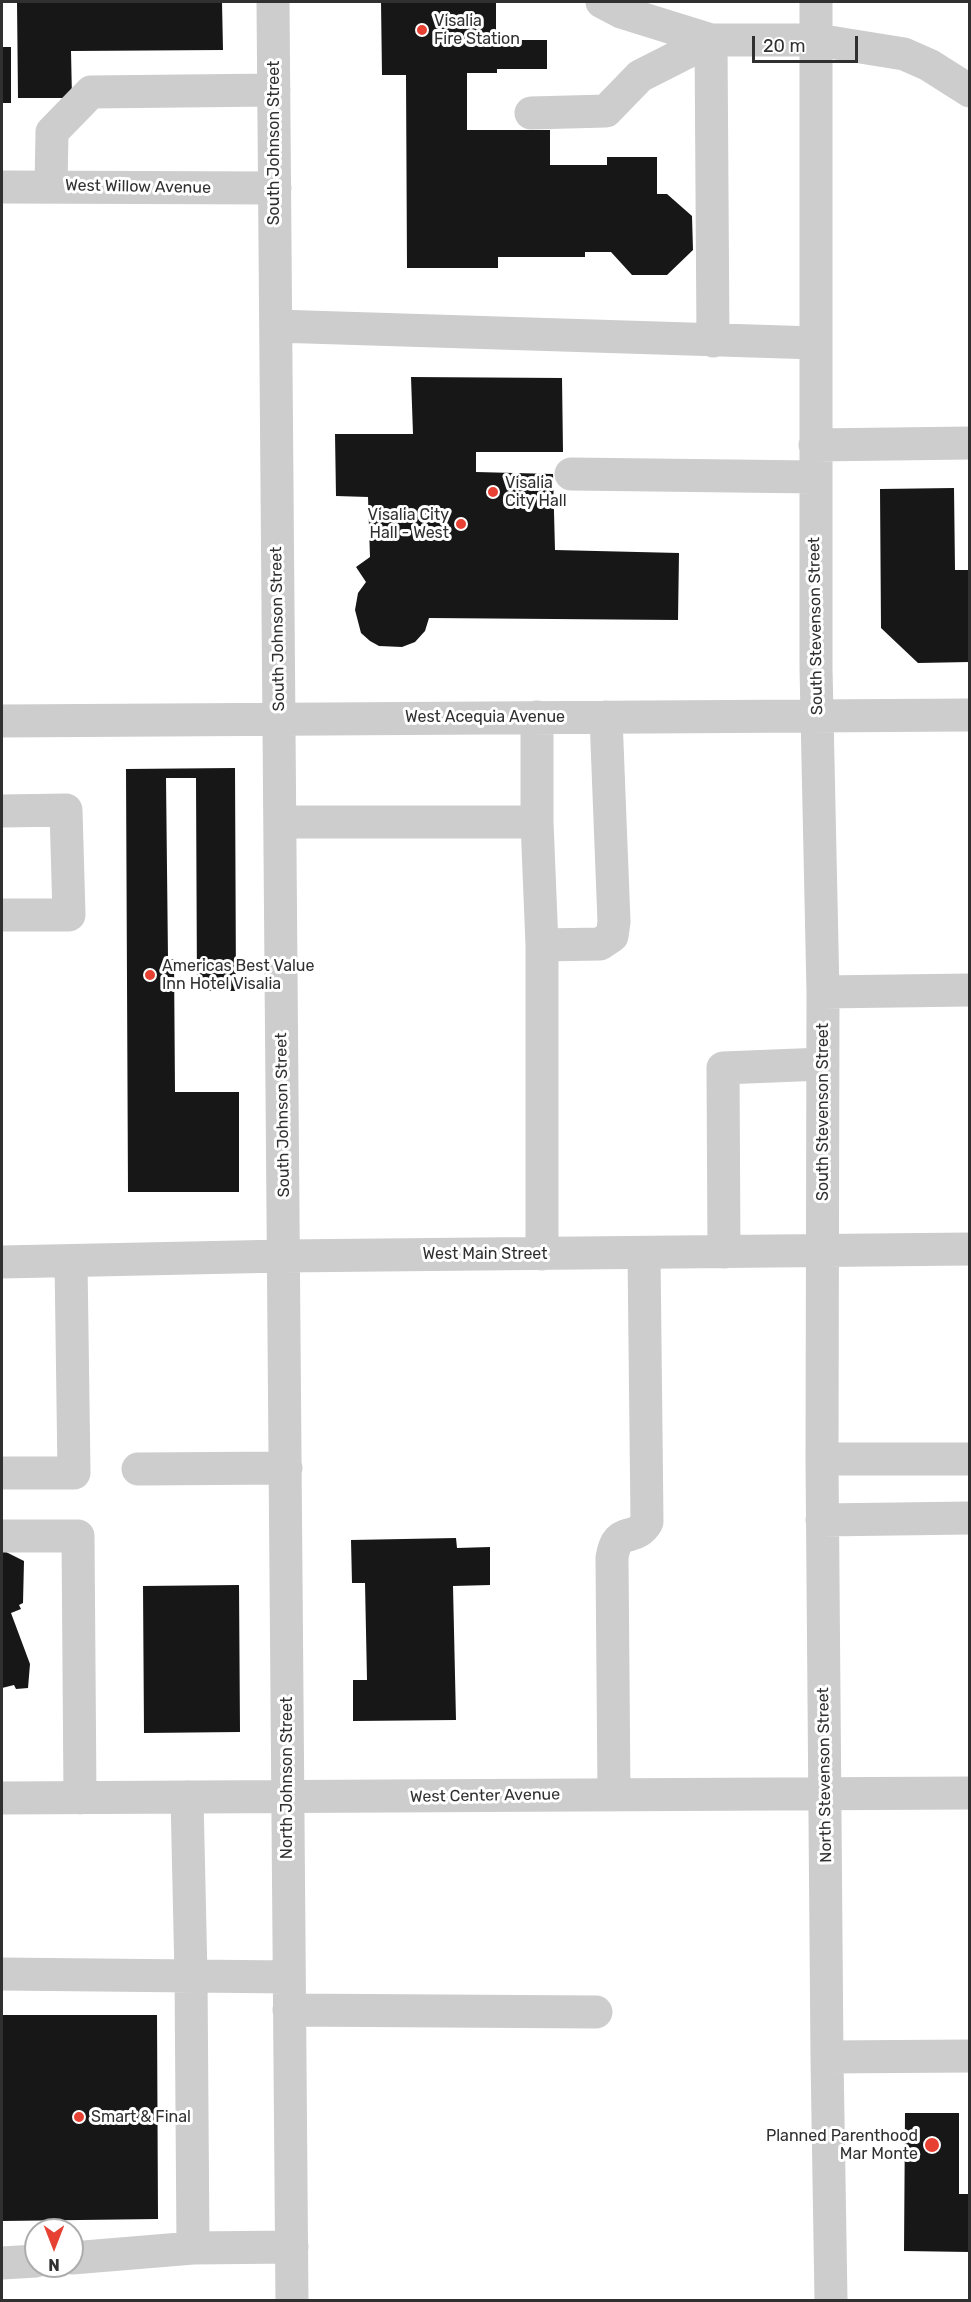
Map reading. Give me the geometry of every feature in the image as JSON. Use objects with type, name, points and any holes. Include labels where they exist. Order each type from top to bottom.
[{"type":"street","name":"South Johnson Street","points":[[273,2],[284,1256]]},
{"type":"street","points":[[602,2],[621,12],[711,40],[817,40],[904,54],[929,65],[969,91]]},
{"type":"street","name":"South Stevenson Street","points":[[816,2],[815,461],[817,716],[823,992],[822,1250]]},
{"type":"street","points":[[531,113],[606,111],[640,76],[711,40]]},
{"type":"street","points":[[711,40],[713,340]]},
{"type":"street","points":[[51,186],[52,132],[91,92],[274,90]]},
{"type":"street","name":"West Willow Avenue","points":[[2,187],[275,188]]},
{"type":"street","points":[[276,326],[816,344]]},
{"type":"street","points":[[571,474],[815,461],[969,443]]},
{"type":"street","name":"West Acequia Avenue","points":[[2,721],[969,715]]},
{"type":"street","points":[[537,717],[537,822],[542,945],[542,1254]]},
{"type":"street","points":[[542,945],[600,944],[612,936],[614,922],[606,717]]},
{"type":"street","points":[[2,811],[66,810],[69,915],[2,915]]},
{"type":"street","points":[[280,822],[537,822]]},
{"type":"street","points":[[823,992],[969,990]]},
{"type":"street","points":[[724,1252],[723,1068],[823,1064]]},
{"type":"street","name":"West Main Street","points":[[2,1262],[284,1256],[969,1249]]},
{"type":"street","name":"North Stevenson Street","points":[[822,1250],[822,1520],[831,2301]]},
{"type":"street","points":[[614,1794],[612,1558],[614,1544],[620,1538],[638,1532],[647,1522],[644,1253]]},
{"type":"street","name":"North Johnson Street","points":[[284,1256],[292,2301]]},
{"type":"street","points":[[2,1473],[74,1473],[71,1261]]},
{"type":"street","points":[[822,1460],[969,1459]]},
{"type":"street","points":[[138,1469],[286,1468]]},
{"type":"street","points":[[822,1520],[969,1518]]},
{"type":"street","points":[[2,1536],[78,1536],[80,1798]]},
{"type":"street","name":"West Center Avenue","points":[[2,1798],[969,1793]]},
{"type":"street","points":[[187,1797],[193,2248]]},
{"type":"street","points":[[2,1974],[289,1977]]},
{"type":"street","points":[[290,2010],[596,2012]]},
{"type":"street","points":[[827,2056],[969,2056]]},
{"type":"street","points":[[84,2257],[193,2248],[292,2247]]},
{"type":"street","points":[[2,2263],[24,2262]]},
{"type":"building","points":[[17,2],[222,2],[223,50],[71,51],[72,98],[18,98]]},
{"type":"building","points":[[381,2],[496,2],[496,40],[547,40],[547,69],[497,69],[497,73],[467,73],[467,130],[550,130],[550,165],[607,165],[607,157],[657,157],[657,194],[667,194],[692,216],[693,250],[667,275],[632,275],[611,252],[585,252],[585,257],[498,257],[498,268],[407,268],[406,75],[382,75]]},
{"type":"building","points":[[2,47],[11,47],[11,103],[2,103]]},
{"type":"building","name":"Visalia City Hall - West","points":[[411,377],[562,378],[563,452],[476,452],[476,472],[553,474],[555,550],[679,553],[678,620],[429,618],[425,631],[415,642],[402,647],[379,646],[361,633],[355,610],[358,593],[366,582],[356,567],[370,557],[368,497],[336,496],[335,434],[413,434]]},
{"type":"building","points":[[954,488],[955,570],[970,570],[970,662],[918,663],[881,628],[880,489]]},
{"type":"building","name":"Americas Best Value Inn Hotel Visalia","points":[[235,768],[236,991],[197,991],[196,778],[166,778],[168,959],[174,959],[175,1092],[239,1092],[239,1192],[128,1192],[126,769]]},
{"type":"building","points":[[456,1538],[457,1548],[490,1547],[490,1585],[453,1586],[456,1720],[353,1721],[353,1680],[367,1680],[365,1583],[352,1583],[351,1540]]},
{"type":"building","points":[[2,1550],[24,1561],[23,1603],[19,1605],[21,1609],[11,1613],[30,1664],[28,1688],[16,1689],[14,1685],[2,1688]]},
{"type":"building","points":[[239,1585],[240,1732],[144,1733],[143,1586]]},
{"type":"building","name":"Smart & Final","points":[[2,2015],[157,2015],[158,2219],[24,2218],[24,2221],[2,2221]]},
{"type":"building","points":[[905,2113],[959,2113],[959,2194],[970,2194],[970,2252],[904,2251]]},
{"type":"place","name":"Visalia Fire Station","points":[[422,30]]},
{"type":"place","name":"Visalia City Hall","points":[[493,492]]},
{"type":"place","name":"Visalia City Hall - West","points":[[461,524]]},
{"type":"place","name":"Americas Best Value Inn Hotel Visalia","points":[[150,975]]},
{"type":"place","name":"Smart & Final","points":[[79,2117]]},
{"type":"place","name":"Planned Parenthood Mar Monte","points":[[932,2145]]}]
